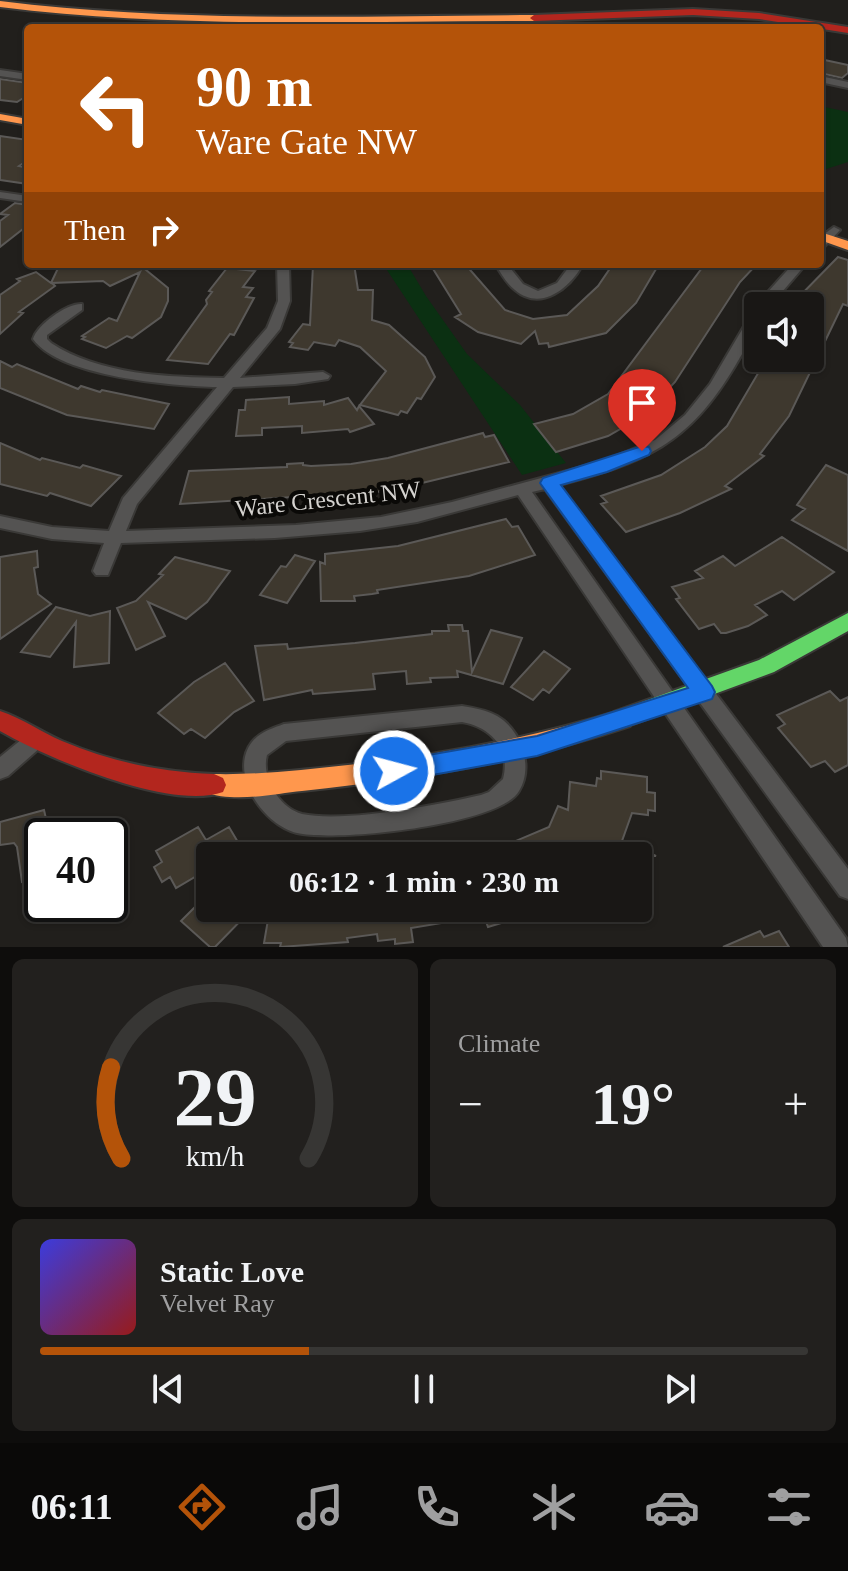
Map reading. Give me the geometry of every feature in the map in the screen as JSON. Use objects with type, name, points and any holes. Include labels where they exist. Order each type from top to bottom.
[{"type":"street","points":[[0,4],[81,14],[212,19],[478,20],[693,12],[759,16],[810,24]]},
{"type":"street","points":[[824,26],[848,30]]},
{"type":"street","points":[[0,73],[24,76]]},
{"type":"street","points":[[824,80],[848,85]]},
{"type":"street","points":[[0,117],[24,121]]},
{"type":"street","points":[[0,195],[24,198]]},
{"type":"street","points":[[825,237],[848,246]]},
{"type":"street","points":[[102,571],[129,502],[265,342],[281,314],[285,286],[283,268]]},
{"type":"street","points":[[504,268],[524,291],[541,295],[557,290],[574,268]]},
{"type":"street","points":[[775,292],[796,268]]},
{"type":"street","points":[[77,307],[41,333],[43,344],[88,364],[138,378],[182,382],[230,383],[323,376]]},
{"type":"street","name":"Ware Crescent NW","points":[[0,522],[44,531],[113,537],[316,529],[379,523],[440,511],[624,460],[661,443],[685,424],[703,402],[744,336]]},
{"type":"street","points":[[549,483],[848,888]]},
{"type":"street","points":[[522,489],[837,947]]},
{"type":"street","points":[[0,720],[34,741],[109,771],[163,782],[260,784],[423,769],[513,751],[704,692],[785,659],[848,621]]},
{"type":"street","points":[[462,714],[481,717],[495,725],[513,751],[517,775],[512,787],[499,798],[477,806],[411,817],[315,825],[293,822],[267,798],[260,784],[254,770],[256,750],[267,740],[284,733],[462,714]]},
{"type":"street","points":[[0,770],[34,741]]},
{"type":"green space","points":[[824,107],[848,112],[848,162],[824,170]]},
{"type":"green space","points":[[386,268],[409,268],[467,354],[520,405],[566,463],[522,475]]},
{"type":"building","points":[[824,60],[848,65],[848,73],[842,78],[824,74]]},
{"type":"building","points":[[0,79],[24,82],[24,98],[17,102],[0,100]]},
{"type":"building","points":[[0,136],[24,139],[24,163],[19,166],[24,167],[24,183],[0,180]]},
{"type":"building","points":[[15,203],[24,204],[24,228],[0,247],[0,221],[8,215],[0,214]]},
{"type":"building","points":[[838,257],[848,260],[848,306],[843,304],[824,343],[824,292],[804,292]]},
{"type":"building","points":[[58,268],[150,268],[146,270],[168,288],[168,301],[161,317],[132,338],[127,336],[106,348],[82,339],[85,337],[82,336],[109,318],[117,321],[140,272],[110,286],[103,281],[52,283],[55,286],[19,312],[23,313],[0,334],[0,295],[20,281],[17,279],[36,272],[51,283]]},
{"type":"building","points":[[227,268],[255,271],[243,287],[253,288],[246,297],[254,298],[234,335],[230,334],[208,364],[167,360],[207,304],[206,300],[212,292],[209,291]]},
{"type":"building","points":[[313,268],[355,268],[358,290],[373,290],[372,320],[389,325],[425,357],[435,377],[421,399],[417,398],[407,413],[401,411],[398,415],[360,405],[386,371],[360,347],[339,340],[335,346],[314,342],[308,350],[290,347],[293,343],[289,342],[303,324],[310,325]]},
{"type":"building","points":[[432,268],[468,268],[505,310],[533,319],[567,315],[598,286],[610,268],[657,268],[636,303],[606,333],[549,347],[548,343],[539,344],[535,331],[521,344],[478,332],[455,317],[461,314]]},
{"type":"building","points":[[702,268],[753,268],[740,282],[675,382],[643,416],[608,436],[556,452],[534,424],[573,414],[608,394]]},
{"type":"building","points":[[0,361],[12,367],[17,364],[78,389],[81,386],[169,404],[154,429],[67,415],[0,388]]},
{"type":"building","points":[[759,372],[810,372],[789,416],[760,454],[764,456],[725,486],[731,489],[680,513],[626,532],[601,504],[607,502],[601,496],[661,475],[705,447],[727,426]]},
{"type":"building","points":[[289,397],[289,404],[324,401],[324,405],[348,398],[374,424],[350,432],[348,429],[302,433],[302,426],[262,428],[262,435],[236,436],[239,410],[245,410],[246,400]]},
{"type":"building","points":[[483,433],[485,437],[494,435],[509,462],[389,491],[180,504],[189,471],[287,467],[287,464],[303,463],[311,466],[351,464],[388,458]]},
{"type":"building","points":[[0,443],[40,460],[80,468],[83,465],[121,476],[91,506],[50,493],[47,496],[0,484]]},
{"type":"building","points":[[826,465],[848,475],[848,551],[792,520],[805,509],[797,505]]},
{"type":"building","points":[[506,519],[512,527],[518,526],[535,555],[469,576],[377,590],[378,593],[354,596],[355,601],[321,601],[320,562],[325,564],[325,554],[398,546]]},
{"type":"building","points":[[782,537],[834,572],[794,600],[782,591],[755,605],[767,615],[748,626],[726,633],[721,633],[714,624],[699,629],[676,599],[680,598],[672,587],[703,578],[695,571],[723,556],[735,566]]},
{"type":"building","points":[[37,551],[38,567],[34,568],[38,594],[51,604],[0,639],[0,557]]},
{"type":"building","points":[[295,555],[315,561],[287,603],[260,595],[281,566],[286,567]]},
{"type":"building","points":[[175,557],[230,571],[207,602],[186,619],[148,602],[165,636],[136,650],[117,608],[136,601],[163,575],[159,574]]},
{"type":"building","points":[[56,607],[90,616],[110,611],[109,663],[74,667],[76,622],[50,657],[21,652]]},
{"type":"building","points":[[448,625],[462,625],[463,631],[468,631],[472,672],[491,630],[522,638],[503,684],[457,671],[458,677],[430,678],[431,682],[407,684],[406,671],[373,674],[375,689],[313,694],[312,690],[264,700],[255,646],[287,644],[288,649],[355,643],[449,631]]},
{"type":"building","points":[[544,651],[570,669],[549,693],[543,689],[533,700],[511,687]]},
{"type":"building","points":[[225,663],[254,701],[234,712],[205,738],[191,729],[184,734],[158,713],[194,682]]},
{"type":"building","points":[[830,691],[840,701],[848,697],[848,765],[835,772],[825,761],[811,767],[778,728],[785,724],[777,715]]},
{"type":"building","points":[[601,771],[647,777],[647,792],[655,793],[655,811],[648,810],[648,815],[632,813],[622,841],[624,842],[513,842],[549,827],[558,806],[568,810],[570,782],[596,786],[597,778],[601,779]]},
{"type":"building","points":[[44,810],[46,818],[24,818],[24,881],[17,847],[14,843],[0,845],[0,822]]},
{"type":"building","points":[[198,827],[206,840],[229,827],[238,842],[196,842],[196,876],[176,888],[170,877],[162,882],[154,867],[162,862],[156,851]]},
{"type":"building","points":[[196,906],[196,922],[239,922],[215,947],[210,947],[181,921]]},
{"type":"building","points":[[268,922],[448,922],[411,928],[413,942],[395,944],[395,939],[378,941],[377,934],[347,938],[348,942],[280,947],[281,943],[264,943]]},
{"type":"building","points":[[486,922],[505,922],[488,927]]},
{"type":"building","points":[[760,931],[764,937],[779,931],[789,947],[723,947]]},
{"type":"traffic: fast","points":[[622,719],[767,666],[848,621]]},
{"type":"traffic: slow","points":[[0,4],[81,14],[212,19],[534,18]]},
{"type":"traffic: slow","points":[[0,117],[24,121]]},
{"type":"traffic: slow","points":[[824,237],[848,246]]},
{"type":"traffic: slow","points":[[214,785],[294,781],[449,762],[553,740],[622,719]]},
{"type":"traffic: jam","points":[[534,18],[693,12],[759,16],[810,24]]},
{"type":"traffic: jam","points":[[824,26],[848,30]]},
{"type":"traffic: jam","points":[[0,720],[51,747],[103,767],[157,780],[214,785]]},
{"type":"route","points":[[394,771],[423,769],[537,746],[704,692],[549,483],[624,460],[642,451]]}]
